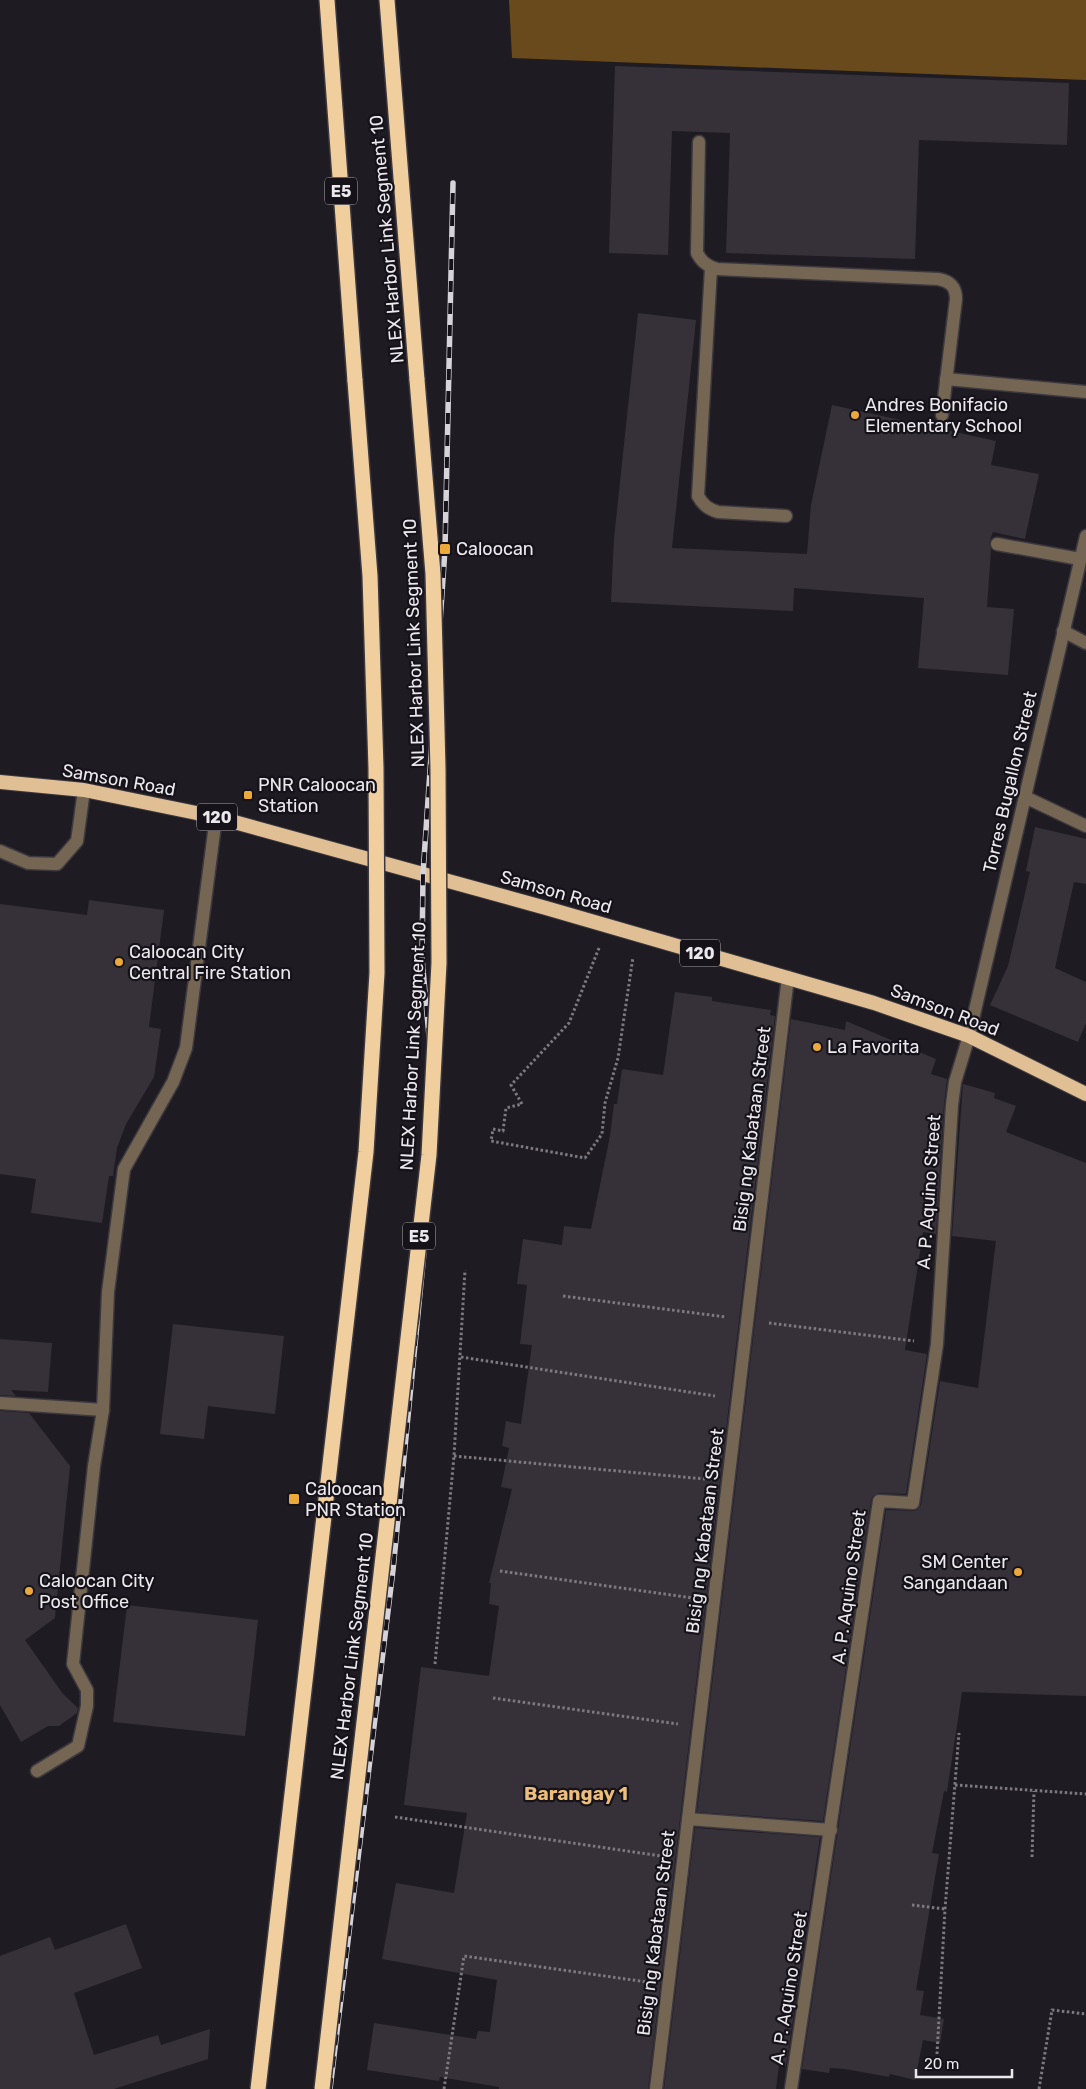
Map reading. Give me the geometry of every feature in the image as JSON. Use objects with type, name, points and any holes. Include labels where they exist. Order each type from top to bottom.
[{"type":"highway","name":"E5","points":[[258,2089],[366,1152],[376,973],[376,768],[370,576],[327,0]]},
{"type":"highway","name":"NLEX Harbor Link Segment 10","points":[[322,2089],[428,1155],[439,963],[438,769],[433,574],[387,0]]},
{"type":"highway","name":"Samson Road","points":[[0,782],[84,790],[216,817],[788,977],[969,1036],[1086,1094]]},
{"type":"street","points":[[698,142],[697,253],[702,262],[711,268],[946,280],[952,284],[956,291],[956,299],[942,415]]},
{"type":"street","points":[[711,268],[698,496],[710,510],[718,512],[786,516]]},
{"type":"street","points":[[946,379],[1086,392]]},
{"type":"street","name":"Torres Bugallon Street","points":[[969,1036],[1086,536]]},
{"type":"street","points":[[997,544],[1080,559]]},
{"type":"street","points":[[1063,631],[1086,643]]},
{"type":"street","points":[[0,850],[28,864],[57,864],[77,842],[84,790]]},
{"type":"street","points":[[1025,797],[1086,826]]},
{"type":"street","points":[[36,1771],[78,1746],[87,1706],[87,1690],[73,1664],[94,1466],[103,1410],[108,1292],[124,1169],[173,1082],[186,1048],[216,817]]},
{"type":"street","name":"Bisig ng Kabataan Street","points":[[656,2089],[788,977]]},
{"type":"street","name":"A. P. Aquino Street","points":[[791,2089],[879,1501],[913,1503],[937,1344],[954,1090],[969,1036]]},
{"type":"street","points":[[0,1403],[103,1410]]},
{"type":"street","points":[[688,1819],[831,1830]]},
{"type":"path","points":[[608,926],[569,1022],[511,1085],[522,1104],[506,1108],[503,1131],[493,1129],[491,1141],[585,1158],[602,1134],[605,1103],[618,1058],[637,934]]},
{"type":"path","points":[[435,1664],[454,1456],[465,1270]]},
{"type":"path","points":[[461,1357],[738,1400]]},
{"type":"path","points":[[454,1456],[729,1482]]},
{"type":"path","points":[[500,1571],[714,1601]]},
{"type":"path","points":[[493,1698],[699,1727]]},
{"type":"path","points":[[937,2054],[945,1909],[959,1733]]},
{"type":"path","points":[[955,1785],[1086,1794]]},
{"type":"path","points":[[1032,1857],[1034,1791]]},
{"type":"path","points":[[395,1817],[683,1859]]},
{"type":"path","points":[[912,1905],[945,1909]]},
{"type":"path","points":[[444,2089],[464,1956],[668,1985]]},
{"type":"path","points":[[1039,2089],[1052,2010],[1086,2014]]},
{"type":"shaded area","points":[[509,0],[1086,0],[1086,80],[512,58]]},
{"type":"building","points":[[615,66],[1069,83],[1067,145],[919,140],[915,259],[726,253],[730,133],[672,131],[668,255],[609,253]]},
{"type":"building","points":[[638,313],[696,320],[672,548],[807,554],[811,505],[832,405],[996,441],[991,465],[1039,474],[1025,539],[993,532],[989,543],[991,550],[987,607],[1014,609],[1008,675],[918,668],[924,598],[794,588],[793,611],[611,602],[614,538]]},
{"type":"building","points":[[1035,827],[1086,839],[1086,884],[1074,882],[1055,968],[1086,982],[1086,1023],[1078,1042],[990,1005],[1008,966],[1030,872],[1026,871]]},
{"type":"building","points":[[89,900],[164,910],[149,1027],[161,1029],[154,1077],[126,1124],[117,1148],[113,1176],[109,1176],[102,1223],[31,1213],[36,1179],[0,1174],[0,904],[87,915]]},
{"type":"building","points":[[675,992],[712,997],[712,1001],[771,1010],[770,1015],[775,1016],[648,2089],[499,2089],[499,2087],[440,2077],[439,2081],[367,2070],[374,2023],[476,2039],[478,2031],[490,2032],[497,1980],[382,1959],[396,1883],[454,1893],[467,1813],[404,1805],[421,1667],[489,1676],[499,1606],[489,1604],[491,1583],[489,1583],[512,1489],[501,1487],[509,1448],[502,1446],[506,1421],[521,1424],[532,1345],[520,1344],[527,1285],[517,1284],[523,1239],[562,1245],[564,1226],[591,1229],[610,1136],[614,1104],[617,1104],[622,1069],[663,1075]]},
{"type":"building","points":[[791,1019],[845,1030],[846,1021],[936,1059],[931,1074],[947,1079],[936,1234],[923,1232],[905,1350],[927,1354],[906,1494],[879,1493],[873,1496],[871,1500],[823,1821],[697,1812]]},
{"type":"building","points":[[963,1084],[995,1093],[994,1098],[1016,1106],[1006,1132],[1086,1163],[1086,1696],[962,1692],[947,1792],[944,1791],[932,1853],[939,1854],[916,1990],[924,1991],[920,2015],[944,2019],[940,2043],[923,2040],[915,2080],[890,2074],[889,2077],[845,2069],[830,2068],[829,2073],[802,2069],[886,1510],[913,1511],[917,1510],[921,1505],[940,1381],[978,1388],[996,1241],[952,1236]]},
{"type":"building","points":[[173,1324],[284,1336],[275,1414],[208,1406],[204,1439],[160,1434]]},
{"type":"building","points":[[0,1339],[52,1343],[48,1392],[11,1390],[16,1396],[0,1395]]},
{"type":"building","name":"Caloocan City Post Office","points":[[0,1411],[29,1413],[70,1466],[55,1618],[25,1640],[63,1694],[78,1708],[77,1713],[59,1726],[48,1726],[21,1742],[0,1705]]},
{"type":"building","points":[[127,1605],[258,1620],[245,1736],[113,1722]]},
{"type":"building","points":[[695,1828],[820,1837],[786,2066],[779,2065],[776,2089],[664,2089]]},
{"type":"building","points":[[126,1924],[142,1968],[74,1993],[94,2055],[158,2035],[161,2045],[210,2029],[208,2059],[114,2089],[0,2089],[0,1956],[50,1937],[55,1950]]},
{"type":"railway","points":[[330,2089],[393,1570],[433,1160],[431,1059],[422,958],[423,874],[445,549],[453,183]]},
{"type":"place","name":"Andres Bonifacio Elementary School","points":[[855,415]]},
{"type":"place","name":"Caloocan","points":[[445,549]]},
{"type":"place","name":"PNR Caloocan Station","points":[[248,795]]},
{"type":"place","name":"Caloocan City Central Fire Station","points":[[119,962]]},
{"type":"place","name":"La Favorita","points":[[817,1047]]},
{"type":"place","name":"Caloocan PNR Station","points":[[294,1499]]},
{"type":"place","name":"SM Center Sangandaan","points":[[1018,1572]]},
{"type":"place","name":"Caloocan City Post Office","points":[[29,1591]]},
{"type":"district","name":"Barangay 1","points":[[576,1793]]}]
